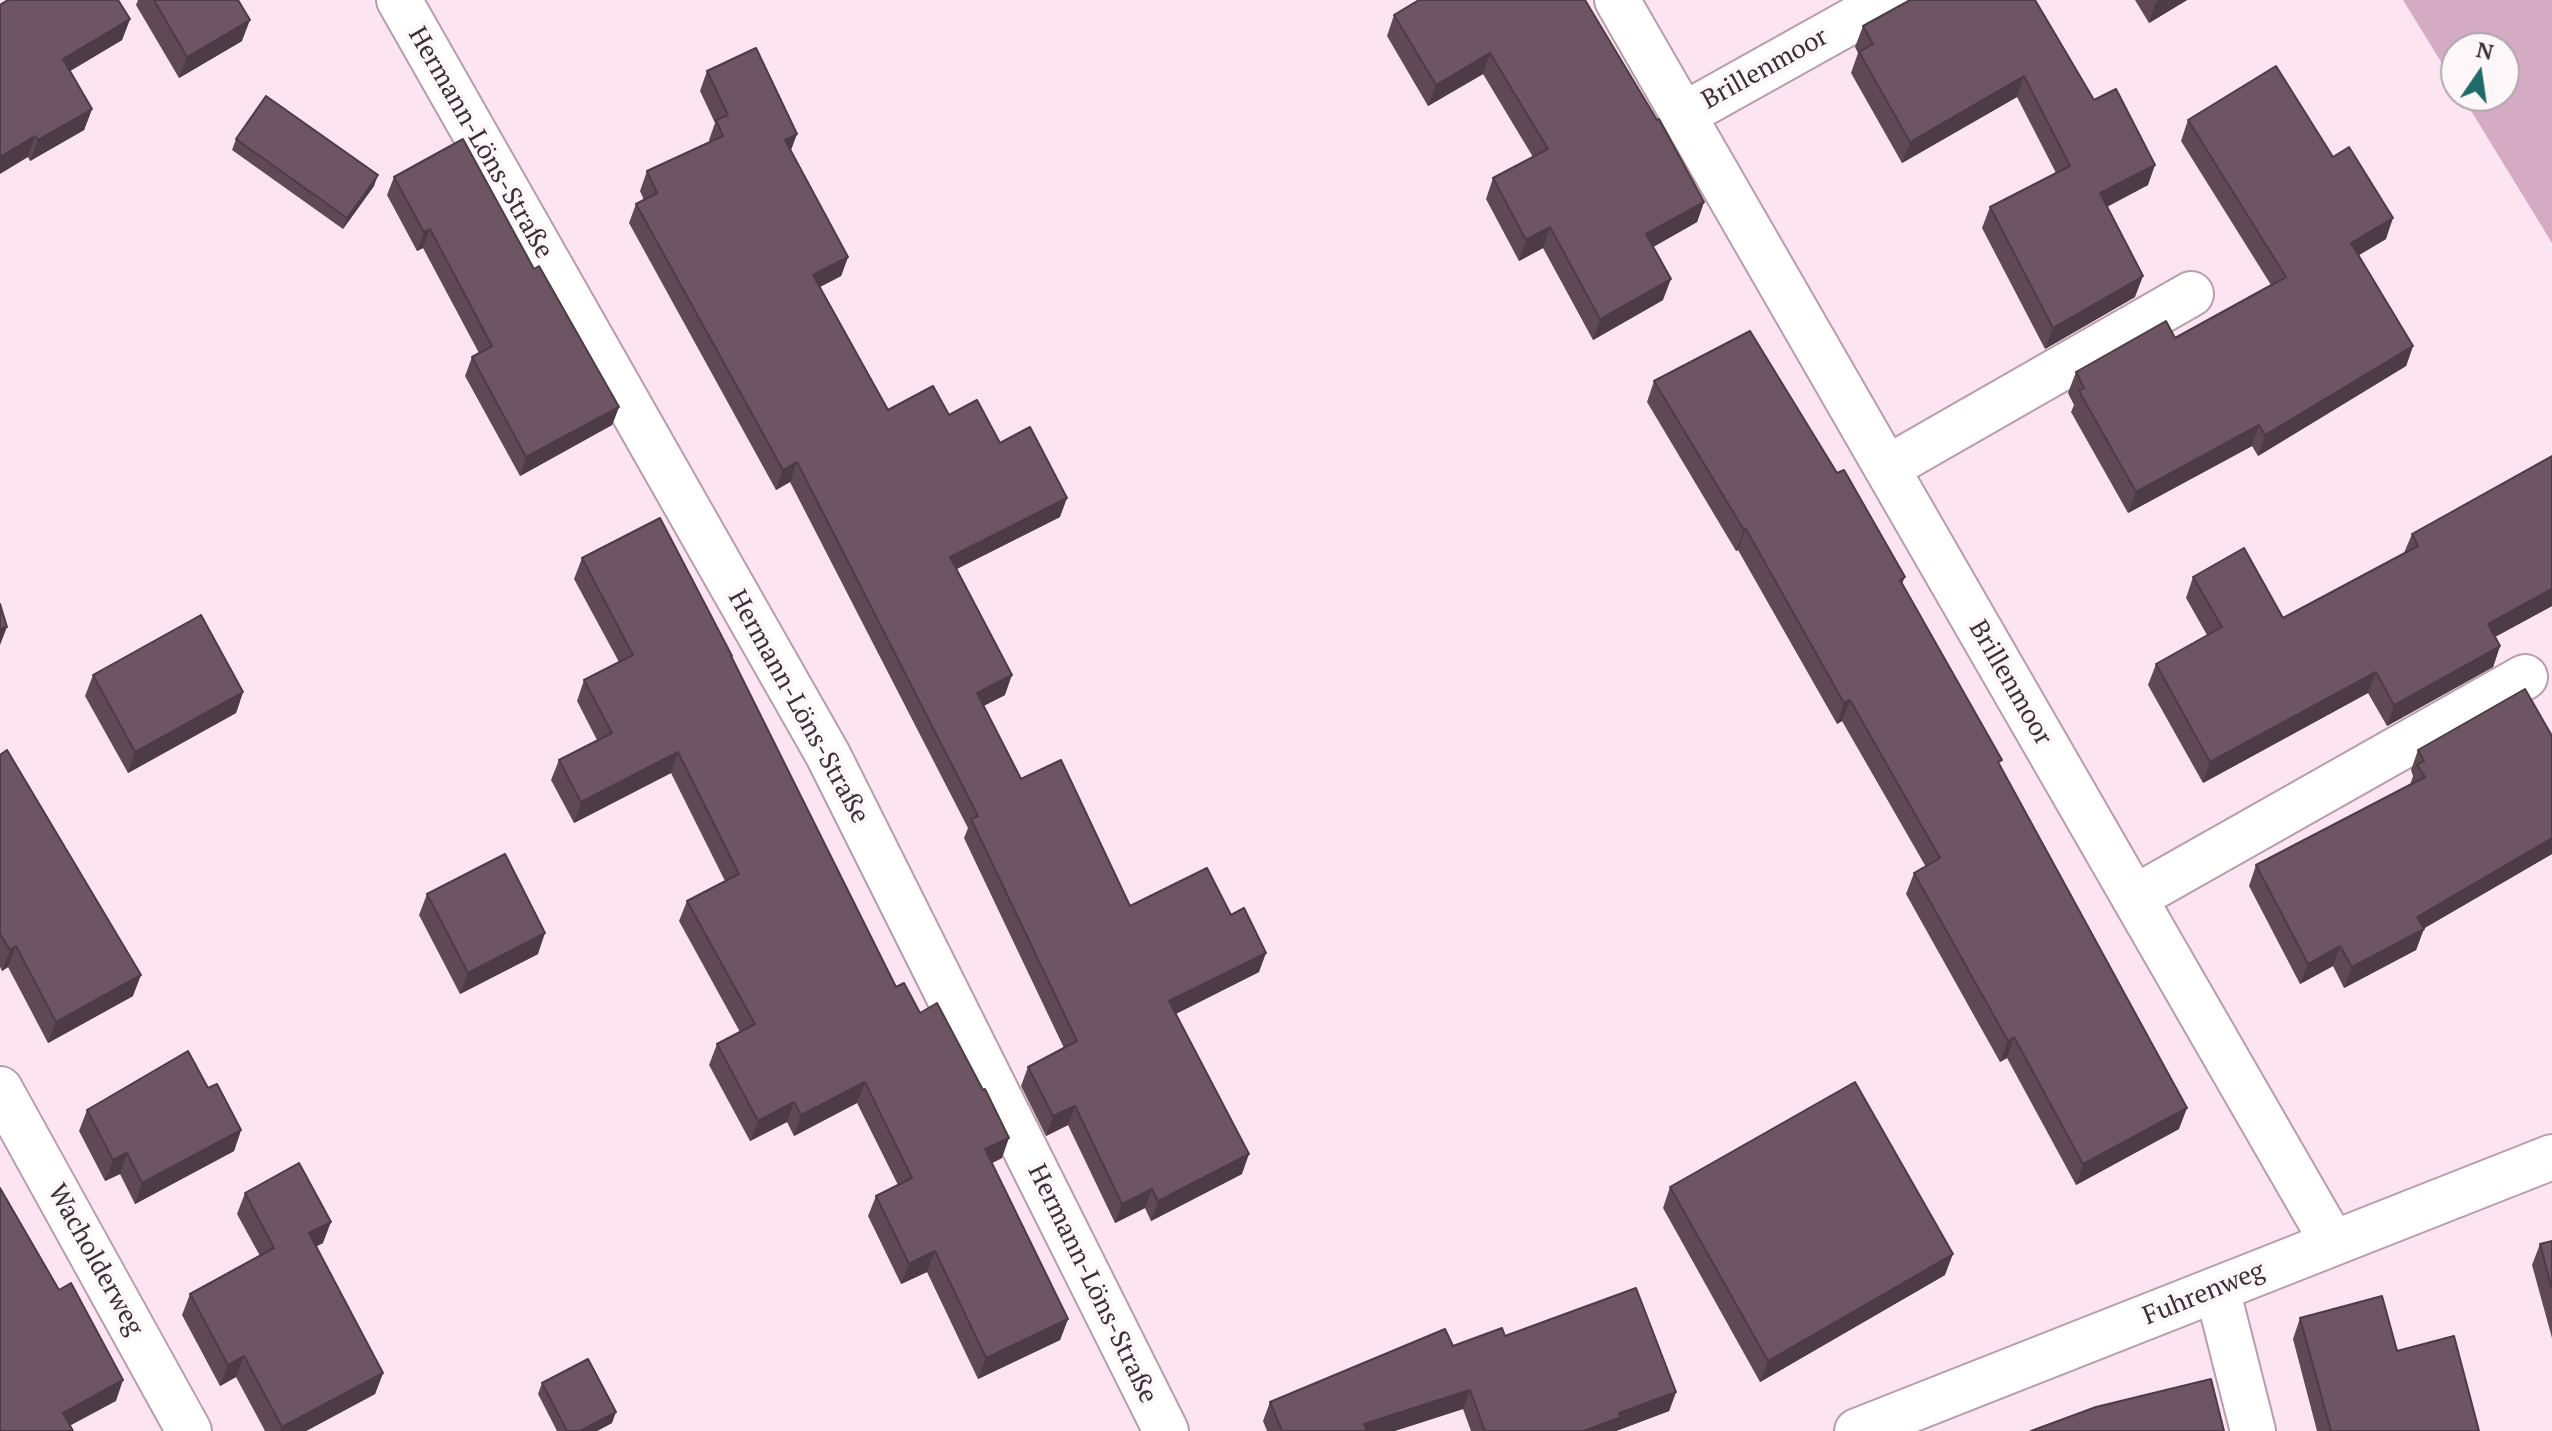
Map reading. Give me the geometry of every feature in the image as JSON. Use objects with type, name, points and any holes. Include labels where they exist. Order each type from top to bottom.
[{"type":"street","name":"Hermann-Löns-Straße","points":[[399,0],[828,755],[1166,1431]]},
{"type":"street","name":"Brillenmoor","points":[[1617,0],[2333,1243]]},
{"type":"street","name":"Brillenmoor","points":[[1683,115],[1889,0]]},
{"type":"street","points":[[1887,468],[2191,294]]},
{"type":"street","points":[[2134,898],[2525,677]]},
{"type":"street","name":"Wacholderweg","points":[[0,1089],[189,1431]]},
{"type":"street","name":"Fuhrenweg","points":[[1857,1431],[2552,1157]]},
{"type":"street","points":[[2217,1289],[2253,1431]]},
{"type":"shaded area","points":[[2403,0],[2552,0],[2552,243],[2472,112],[2520,112],[2520,32],[2440,32],[2440,60]]},
{"type":"building","points":[[8,0],[118,0],[130,19],[63,59],[92,109],[38,140],[35,136],[0,157],[0,5]]},
{"type":"building","points":[[154,0],[238,0],[250,20],[187,57]]},
{"type":"building","points":[[1419,0],[1585,0],[1659,119],[1704,202],[1646,234],[1671,279],[1600,319],[1550,227],[1526,240],[1493,178],[1548,149],[1490,53],[1436,85],[1394,15]]},
{"type":"building","points":[[1910,0],[2035,0],[2094,100],[2116,89],[2155,165],[2100,193],[2143,276],[2053,328],[1990,207],[2070,166],[2024,76],[1910,142],[1859,52],[1873,44],[1863,26]]},
{"type":"building","points":[[756,48],[797,134],[785,140],[848,257],[813,275],[888,410],[933,386],[949,415],[977,400],[1000,443],[1030,427],[1067,498],[950,557],[1012,675],[977,693],[1021,779],[1061,760],[1130,906],[1207,868],[1231,915],[1244,908],[1266,953],[1169,1001],[1249,1154],[1158,1201],[1152,1189],[1122,1204],[1075,1106],[1053,1116],[1028,1067],[1077,1041],[971,819],[978,816],[797,462],[783,470],[636,204],[657,193],[647,171],[723,136],[716,120],[728,115],[707,71]]},
{"type":"building","points":[[2276,66],[2333,157],[2349,147],[2393,218],[2351,243],[2413,346],[2265,435],[2259,425],[2136,492],[2079,391],[2084,388],[2076,372],[2166,321],[2175,338],[2286,277],[2188,120]]},
{"type":"building","points":[[266,96],[378,175],[347,218],[236,139]]},
{"type":"building","points":[[463,139],[534,269],[539,266],[619,407],[526,457],[472,357],[492,346],[430,229],[424,232],[394,177]]},
{"type":"building","points":[[1750,331],[1837,473],[1844,470],[1905,577],[1900,580],[2002,760],[1998,762],[2187,1108],[2083,1164],[2014,1037],[2008,1041],[1914,873],[1940,858],[1850,700],[1844,703],[1746,529],[1654,381]]},
{"type":"building","points":[[2552,456],[2552,589],[2488,624],[2500,646],[2394,705],[2376,672],[2210,762],[2156,664],[2222,627],[2193,577],[2244,548],[2283,618],[2418,546],[2412,534]]},
{"type":"building","points":[[660,518],[896,987],[904,983],[920,1013],[937,1003],[1009,1138],[985,1149],[1068,1319],[986,1358],[935,1251],[909,1264],[876,1196],[912,1178],[865,1082],[801,1115],[794,1102],[758,1121],[717,1044],[755,1024],[687,901],[739,874],[678,752],[581,802],[559,760],[612,733],[584,680],[633,655],[582,558]]},
{"type":"building","points":[[0,604],[7,627],[0,629]]},
{"type":"building","points":[[201,615],[243,692],[135,752],[93,675]]},
{"type":"building","points":[[2525,689],[2552,736],[2552,838],[2417,917],[2424,929],[2352,967],[2340,946],[2308,964],[2256,865],[2425,777],[2417,765],[2424,761],[2418,750]]},
{"type":"building","points":[[7,750],[141,975],[56,1022],[16,946],[10,950],[0,934],[0,755]]},
{"type":"building","points":[[505,854],[545,933],[468,973],[427,894]]},
{"type":"building","points":[[188,1051],[208,1088],[217,1084],[241,1130],[142,1183],[127,1153],[113,1160],[87,1110]]},
{"type":"building","points":[[1855,1082],[1953,1254],[1768,1361],[1670,1187]]},
{"type":"building","points":[[299,1163],[331,1222],[309,1233],[383,1373],[282,1427],[244,1356],[228,1365],[190,1294],[274,1248],[245,1193]]},
{"type":"building","points":[[0,1188],[59,1290],[71,1283],[123,1380],[63,1413],[73,1431],[0,1431]]},
{"type":"building","points":[[2552,1241],[2552,1289],[2540,1244]]},
{"type":"building","points":[[1636,1288],[1676,1392],[1619,1413],[1621,1417],[1584,1431],[1485,1431],[1470,1390],[1364,1424],[1367,1431],[1282,1431],[1270,1402],[1445,1329],[1453,1346],[1502,1328],[1505,1336]]},
{"type":"building","points":[[2382,1296],[2397,1351],[2454,1336],[2479,1431],[2331,1431],[2300,1318]]},
{"type":"building","points":[[588,1359],[616,1412],[580,1431],[567,1431],[542,1383]]},
{"type":"building","points":[[2211,1379],[2224,1431],[2031,1431],[2096,1407]]}]
